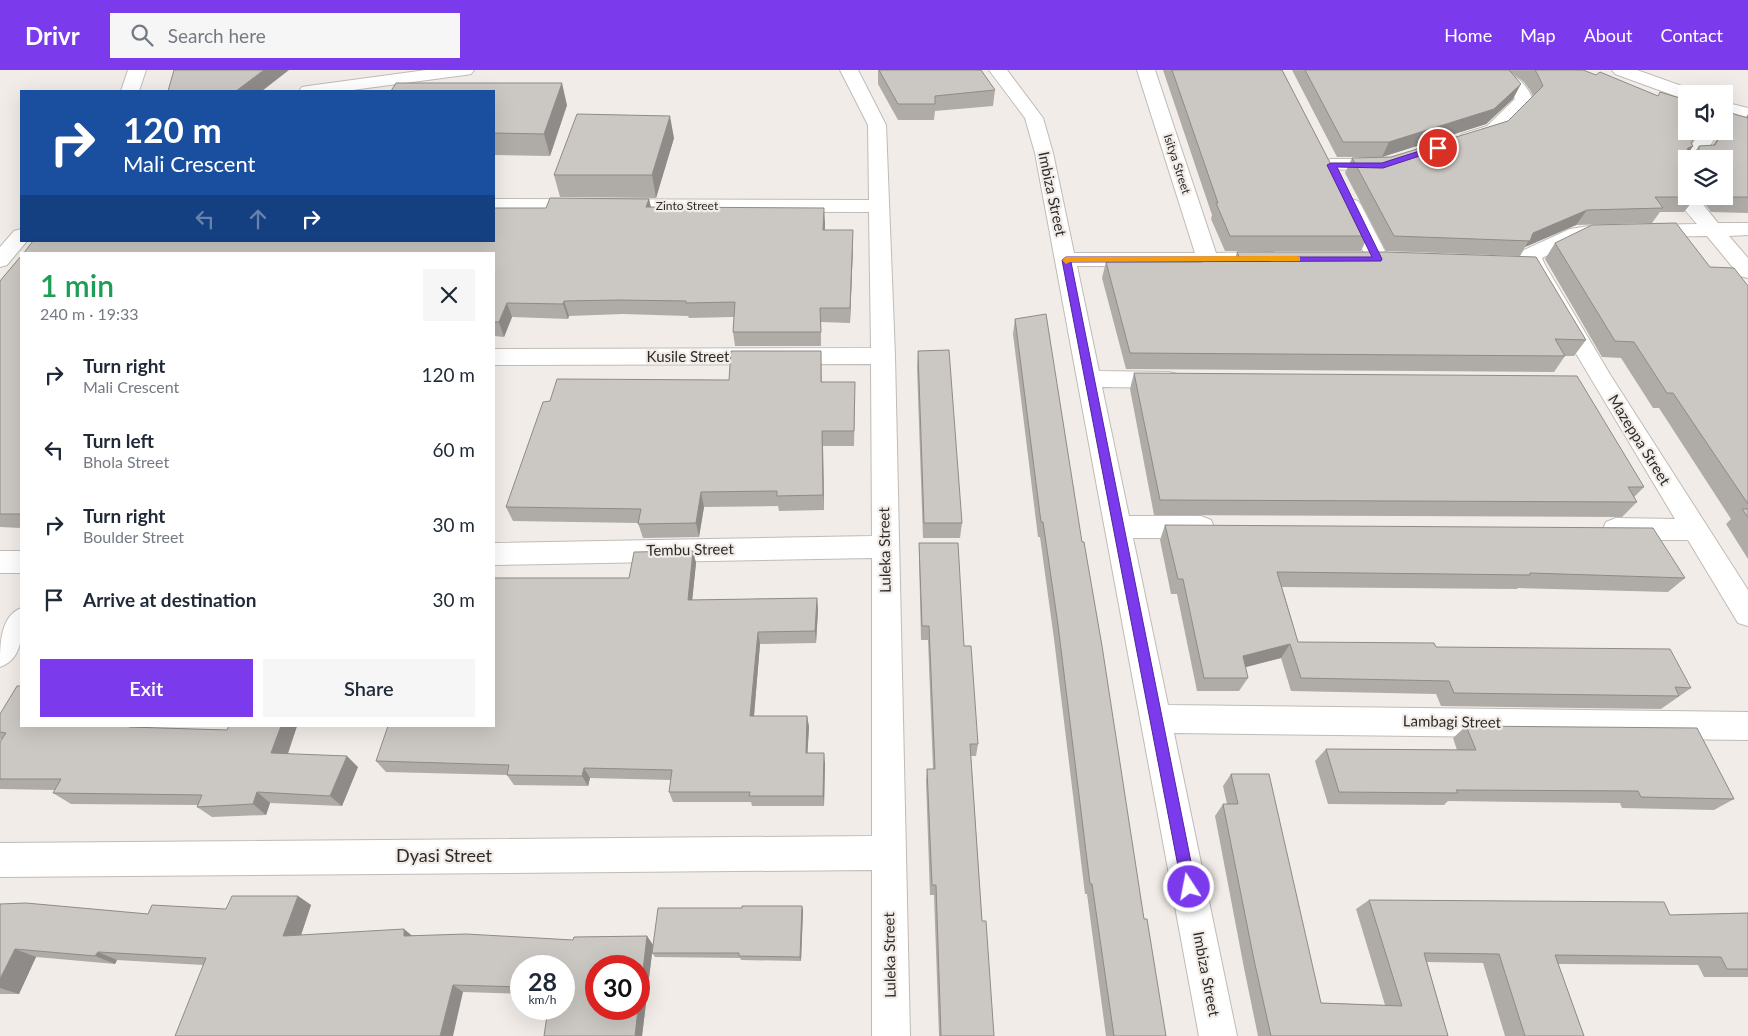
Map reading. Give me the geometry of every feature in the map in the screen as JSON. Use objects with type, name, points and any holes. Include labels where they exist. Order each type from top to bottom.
[{"type":"street","points":[[130,90],[137,70]]},
{"type":"street","points":[[312,90],[340,83],[465,70]]},
{"type":"street","name":"Luleka Street","points":[[848,70],[877,125],[883,356],[891,1036]]},
{"type":"street","name":"Imbiza Street","points":[[998,70],[1034,118],[1044,153],[1218,1036]]},
{"type":"street","name":"Isitya Street","points":[[1146,70],[1208,259]]},
{"type":"street","points":[[1456,142],[1493,130],[1524,100],[1521,90],[1510,80],[1484,70]]},
{"type":"street","points":[[1621,70],[1678,91]]},
{"type":"street","points":[[1733,110],[1748,113]]},
{"type":"street","points":[[1322,148],[1378,259]]},
{"type":"street","points":[[1338,179],[1401,159]]},
{"type":"street","name":"Zinto Street","points":[[495,205],[879,206]]},
{"type":"street","points":[[1691,205],[1748,271]]},
{"type":"street","points":[[1713,229],[1748,229]]},
{"type":"street","name":"Mazeppa Street","points":[[1713,229],[1577,233],[1531,256],[1524,264],[1603,382],[1748,614]]},
{"type":"street","points":[[0,260],[20,236]]},
{"type":"street","points":[[1066,260],[1293,259]]},
{"type":"street","name":"Kusile Street","points":[[495,357],[883,356]]},
{"type":"street","points":[[1090,379],[1189,380]]},
{"type":"street","points":[[1574,382],[1603,382]]},
{"type":"street","points":[[1118,527],[1228,527]]},
{"type":"street","points":[[1595,529],[1695,530]]},
{"type":"street","name":"Tembu Street","points":[[495,554],[885,547]]},
{"type":"street","points":[[0,562],[20,562]]},
{"type":"street","points":[[0,654],[20,622]]},
{"type":"street","name":"Lambagi Street","points":[[1156,719],[1748,726]]},
{"type":"street","name":"Dyasi Street","points":[[0,860],[888,853]]},
{"type":"building","points":[[174,70],[264,70],[237,90],[168,90]]},
{"type":"building","points":[[879,70],[981,70],[995,90],[935,96],[935,104],[898,104]]},
{"type":"building","points":[[1172,70],[1282,70],[1368,236],[1230,236],[1216,203],[1218,203]]},
{"type":"building","points":[[1305,70],[1508,70],[1521,84],[1494,109],[1389,142],[1343,142]]},
{"type":"building","points":[[1535,70],[1583,70],[1596,75],[1600,72],[1658,96],[1660,92],[1678,98],[1678,140],[1693,140],[1691,143],[1693,146],[1687,150],[1678,150],[1678,197],[1655,197],[1663,208],[1587,210],[1533,233],[1530,241],[1394,236],[1352,158],[1391,157],[1508,121],[1543,86]]},
{"type":"building","points":[[396,83],[562,83],[544,134],[495,133],[495,90],[392,90]]},
{"type":"building","points":[[577,114],[670,116],[652,175],[554,175]]},
{"type":"building","points":[[1733,114],[1748,118],[1748,197],[1733,197],[1733,150],[1699,150],[1699,146],[1715,145],[1718,140],[1733,140]]},
{"type":"building","points":[[550,198],[649,199],[646,207],[824,208],[823,230],[853,230],[850,308],[820,308],[821,332],[733,332],[735,302],[686,303],[686,301],[619,300],[564,301],[563,304],[507,303],[499,322],[495,322],[495,252],[25,252],[32,242],[495,242],[495,208],[546,208]]},
{"type":"building","points":[[1676,223],[1710,267],[1734,268],[1748,286],[1748,504],[1673,393],[1667,393],[1634,342],[1615,341],[1555,243],[1592,225]]},
{"type":"building","points":[[1237,252],[1386,252],[1536,257],[1586,340],[1555,339],[1565,356],[1130,353],[1106,262],[1202,262],[1201,259],[1240,259]]},
{"type":"building","points":[[20,257],[20,514],[0,514],[0,281]]},
{"type":"building","points":[[1046,314],[1082,542],[1084,542],[1102,646],[1144,919],[1147,919],[1166,1036],[1114,1036],[1092,884],[1090,884],[1058,625],[1043,522],[1041,522],[1015,319]]},
{"type":"building","points":[[949,350],[962,523],[924,523],[918,351]]},
{"type":"building","points":[[731,351],[821,351],[821,382],[855,382],[854,431],[822,431],[823,495],[777,496],[777,491],[701,492],[696,523],[638,524],[641,509],[506,507],[543,402],[550,401],[557,379],[729,380]]},
{"type":"building","points":[[1134,373],[1577,376],[1644,487],[1628,487],[1637,502],[1160,500]]},
{"type":"building","points":[[1742,509],[1748,509],[1748,517]]},
{"type":"building","points":[[1165,525],[1653,528],[1685,578],[1530,573],[1530,575],[1277,572],[1298,642],[1434,643],[1436,647],[1670,649],[1691,688],[1675,687],[1679,696],[1454,693],[1449,681],[1301,678],[1290,644],[1243,656],[1248,678],[1204,678],[1183,579],[1178,579]]},
{"type":"building","points":[[919,543],[958,543],[964,646],[971,646],[978,744],[970,744],[982,921],[986,921],[994,1036],[941,1036],[936,885],[932,885],[927,769],[935,769],[929,626],[922,626]]},
{"type":"building","points":[[693,551],[688,600],[817,598],[815,631],[758,632],[750,716],[807,716],[806,753],[824,753],[823,796],[749,796],[750,792],[669,792],[672,770],[584,768],[582,776],[507,775],[509,765],[376,761],[388,727],[495,727],[495,578],[629,578],[634,552]]},
{"type":"building","points":[[17,686],[20,686],[20,727],[129,727],[227,730],[228,727],[281,727],[271,753],[347,756],[330,796],[257,792],[253,804],[197,807],[202,795],[53,793],[61,779],[0,779],[0,742],[6,733],[0,732],[0,714]]},
{"type":"building","points":[[1466,726],[1697,728],[1734,799],[1641,797],[1638,791],[1456,790],[1458,793],[1339,792],[1326,749],[1476,750]]},
{"type":"building","points":[[1231,774],[1269,774],[1321,1003],[1402,1006],[1369,900],[1664,902],[1670,915],[1748,913],[1748,969],[1727,969],[1721,957],[1555,955],[1584,1036],[1525,1036],[1499,954],[1424,953],[1448,1036],[1271,1036],[1223,804],[1238,804]]},
{"type":"building","points":[[232,896],[298,896],[283,936],[404,929],[404,936],[466,934],[573,940],[574,937],[647,936],[645,955],[585,955],[585,1020],[637,1020],[635,1036],[544,1036],[546,1020],[575,1020],[575,955],[510,955],[510,987],[453,985],[440,1036],[175,1036],[206,958],[98,952],[95,956],[15,949],[0,979],[0,904],[26,903],[148,914],[152,905],[226,909]]},
{"type":"building","points":[[742,906],[802,906],[800,957],[739,956],[739,953],[652,953],[658,908],[742,908]]},
{"type":"slow traffic","points":[[1066,262],[1066,260],[1297,259]]},
{"type":"route","points":[[1189,887],[1066,260],[1378,259],[1331,165],[1383,165],[1438,148]]}]
